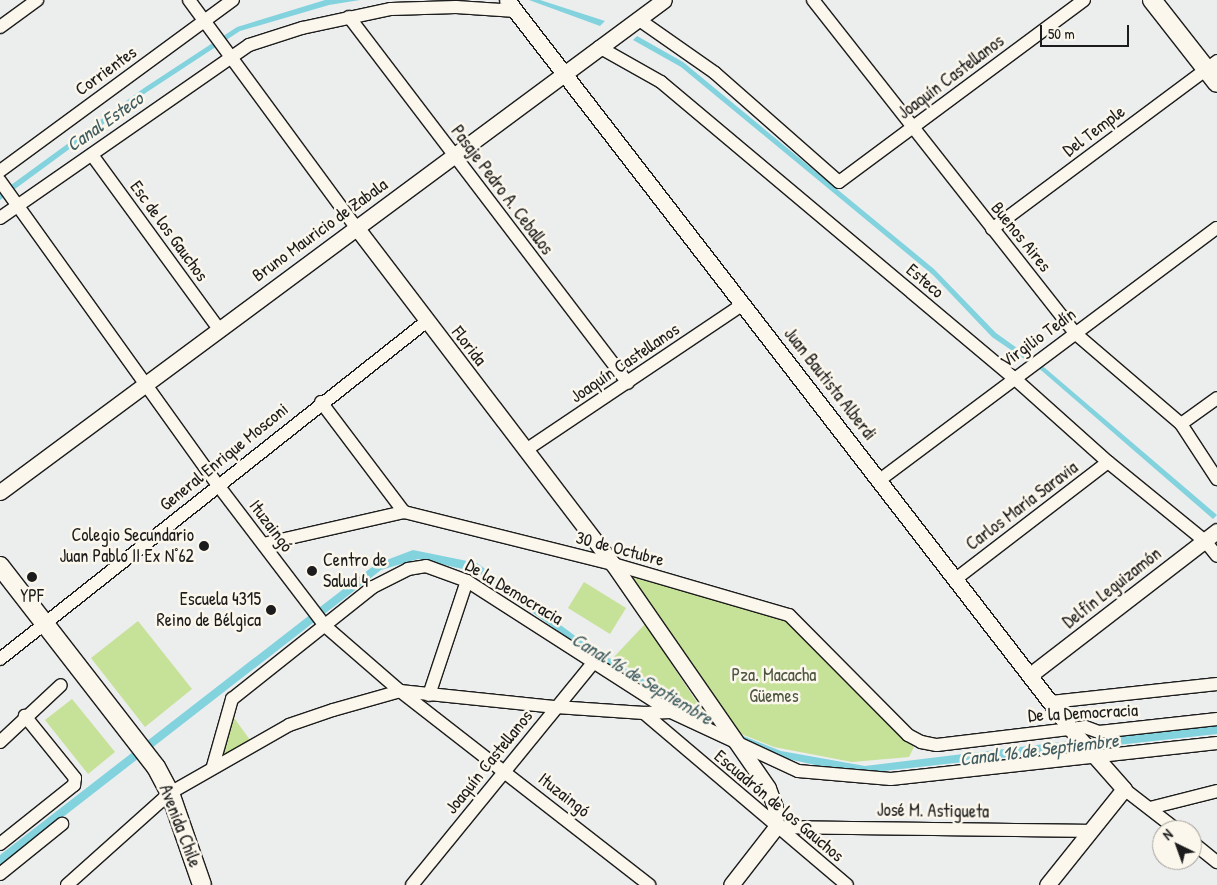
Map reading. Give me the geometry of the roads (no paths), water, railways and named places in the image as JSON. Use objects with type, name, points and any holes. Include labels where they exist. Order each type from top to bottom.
[{"type":"main road","points":[[1152,0],[1214,71]]},
{"type":"main road","name":"Avenida Chile","points":[[0,566],[156,767],[170,793],[202,885]]},
{"type":"street","points":[[0,27],[36,0]]},
{"type":"street","name":"Florida","points":[[189,0],[230,53],[426,321],[613,564],[732,739]]},
{"type":"street","name":"Corrientes","points":[[0,171],[208,24],[233,0]]},
{"type":"street","name":"Bruno Mauricio de Zabala","points":[[0,492],[145,385],[218,328],[664,0]]},
{"type":"street","name":"Buenos Aires","points":[[813,0],[1076,334],[1181,424],[1217,479]]},
{"type":"street","name":"Joaquín Castellanos","points":[[638,19],[715,73],[839,182],[1084,0]]},
{"type":"street","points":[[0,218],[16,203],[92,155],[230,53],[258,42],[349,17],[391,9],[512,6]]},
{"type":"street","name":"Juan Bautista Alberdi","points":[[512,6],[881,479],[1070,728],[1124,789]]},
{"type":"street","name":"Pasaje Pedro A. Ceballos","points":[[349,17],[628,383]]},
{"type":"street","name":"Esteco","points":[[599,48],[661,82],[1019,375],[1108,462],[1205,541],[1217,556]]},
{"type":"street","name":"Del Temple","points":[[992,229],[1214,71]]},
{"type":"street","name":"Esc de los Gauchos","points":[[92,155],[218,328]]},
{"type":"street","name":"Ituzaingó","points":[[0,182],[217,484],[325,626],[400,690],[649,885]]},
{"type":"street","name":"Virgilio Tedín","points":[[881,479],[1217,228]]},
{"type":"street","name":"Joaquín Castellanos","points":[[526,450],[743,304]]},
{"type":"street","name":"General Enrique Mosconi","points":[[0,659],[217,484],[426,321]]},
{"type":"street","points":[[1181,424],[1217,398]]},
{"type":"street","points":[[321,402],[404,512]]},
{"type":"street","name":"Carlos María Saravia","points":[[957,578],[1108,462]]},
{"type":"street","name":"30 de Octubre","points":[[263,544],[404,512],[613,564],[789,615],[908,734],[921,742]]},
{"type":"street","name":"Delfín Leguizamón","points":[[1030,675],[1217,531]]},
{"type":"street","name":"De la Democracia","points":[[213,766],[232,699],[373,587],[408,569],[426,566],[467,581],[671,712],[798,771],[891,779],[1096,758],[1217,743]]},
{"type":"street","points":[[429,695],[467,581]]},
{"type":"street","name":"Joaquín Castellanos","points":[[412,885],[594,662]]},
{"type":"street","points":[[1051,702],[1217,684]]},
{"type":"street","points":[[0,742],[25,716],[61,685]]},
{"type":"street","points":[[68,885],[170,793],[213,766],[289,725],[400,690],[429,695],[556,707],[644,713],[671,712]]},
{"type":"street","name":"Escuadrón de los Gauchos","points":[[644,713],[776,827],[847,885]]},
{"type":"street","points":[[0,844],[74,785],[74,778],[25,716]]},
{"type":"street","name":"De la Democracia","points":[[921,742],[937,745],[1085,726],[1099,732],[1217,719]]},
{"type":"street","points":[[731,885],[776,827],[775,806],[768,788],[732,739]]},
{"type":"street","points":[[1047,885],[1124,789],[1165,820]]},
{"type":"street","points":[[1150,808],[1217,790]]},
{"type":"street","points":[[0,874],[62,824]]},
{"type":"street","name":"José M. Astigueta","points":[[776,827],[1091,831]]},
{"type":"street","points":[[1202,850],[1217,862]]},
{"type":"water","name":"Canal Esteco","points":[[325,0],[360,0],[329,5],[240,31],[147,92],[0,200],[0,193],[144,88],[237,27]]},
{"type":"water","points":[[529,0],[540,0],[605,21],[600,26]]},
{"type":"water","points":[[637,36],[683,62],[934,269],[996,333],[1045,368],[1217,515],[1213,519],[1042,371],[992,337],[933,275],[681,67],[633,40]]},
{"type":"water","name":"Canal 16 de Septiembre","points":[[413,550],[477,563],[582,641],[686,706],[733,732],[781,751],[865,766],[1217,723],[1217,734],[856,774],[779,757],[685,713],[579,646],[476,572],[418,559],[381,570],[0,866],[0,855],[376,564]]},
{"type":"place","name":"Colegio Secundario Juan Pablo II Ex N°62","points":[[204,546]]},
{"type":"place","name":"Centro de Salud 4","points":[[312,571]]},
{"type":"place","name":"YPF","points":[[32,577]]},
{"type":"place","name":"Escuela 4315 Reino de Bélgica","points":[[271,610]]},
{"type":"park label","name":"Pza. Macacha Güemes","points":[[774,686]]}]
